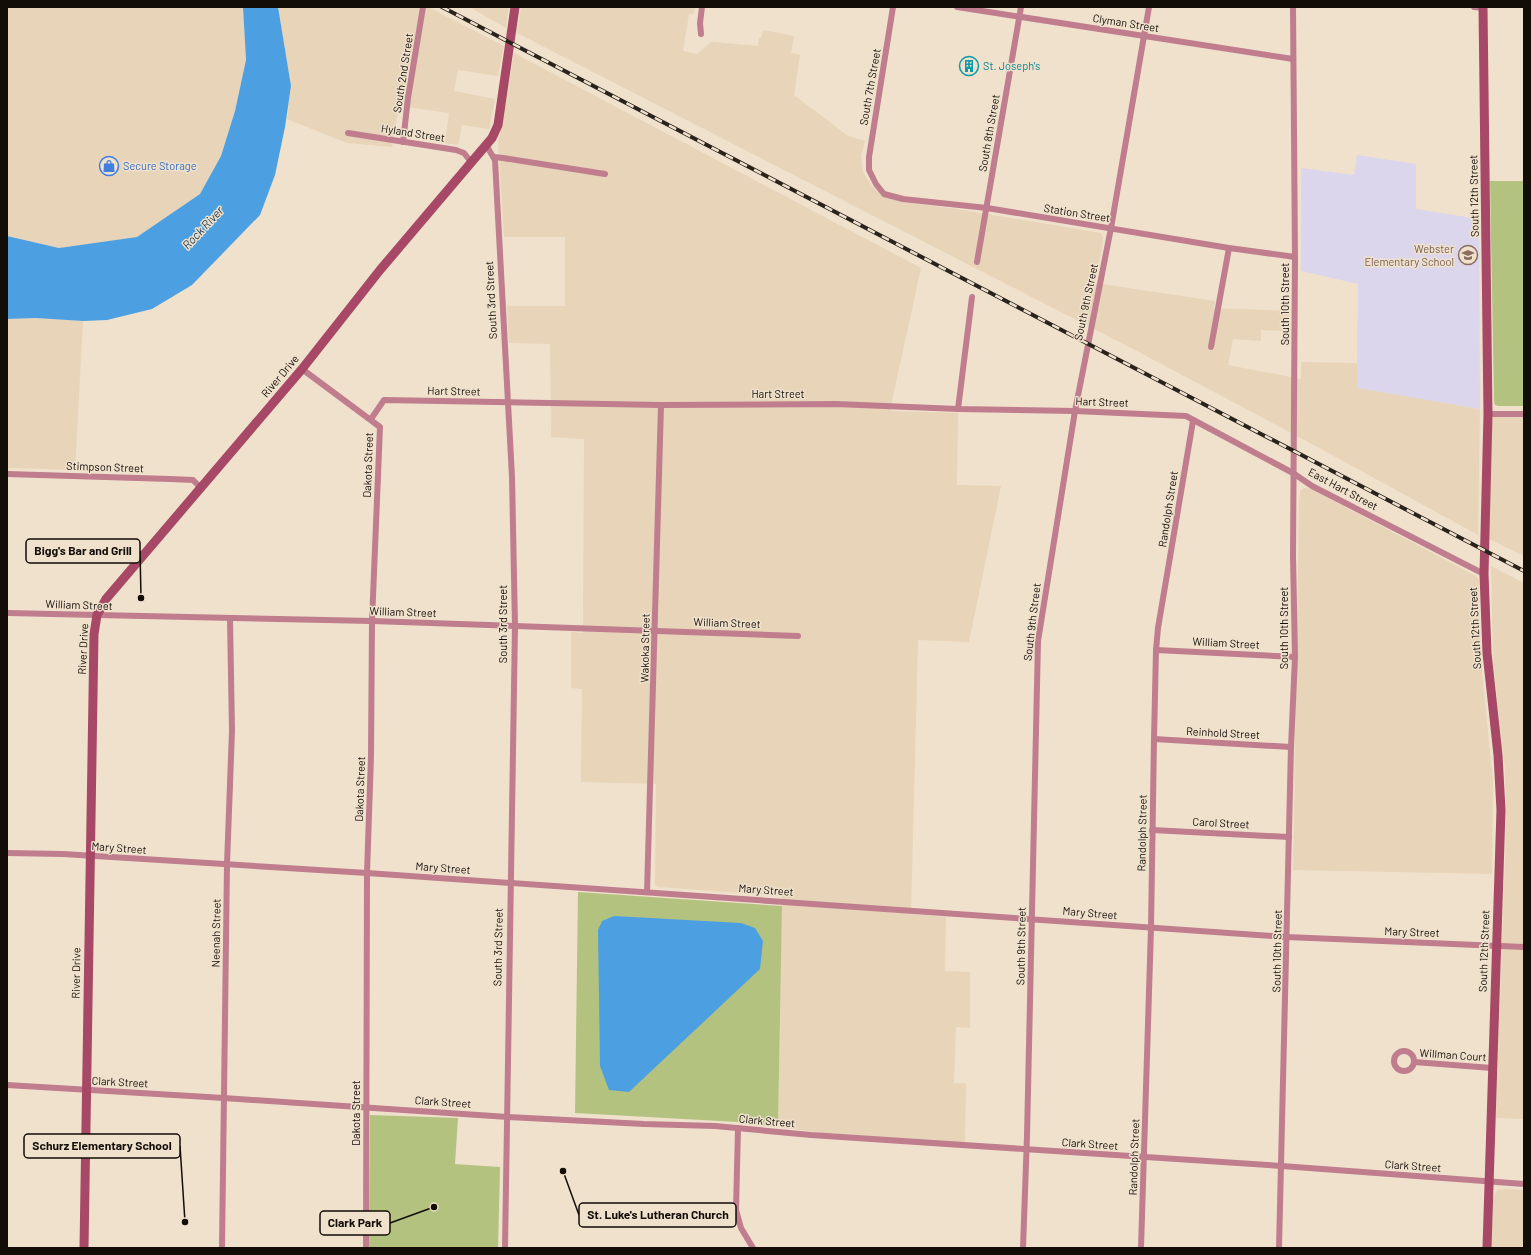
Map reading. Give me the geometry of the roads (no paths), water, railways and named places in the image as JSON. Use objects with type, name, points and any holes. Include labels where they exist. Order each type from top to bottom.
[{"type":"street","name":"South 2nd Street","points":[[403,142],[408,98],[423,7]]},
{"type":"street","points":[[515,7],[498,125],[492,138],[486,145],[494,157],[605,174]]},
{"type":"street","points":[[701,34],[700,24],[702,7]]},
{"type":"street","name":"South 7th Street","points":[[869,170],[870,148],[893,7]]},
{"type":"street","name":"Clyman Street","points":[[957,7],[1293,59]]},
{"type":"street","name":"South 8th Street","points":[[977,262],[1021,7]]},
{"type":"street","name":"South 9th Street","points":[[1023,1248],[1038,641],[1075,411],[1111,228],[1149,7]]},
{"type":"street","name":"South 10th Street","points":[[1279,1248],[1288,937],[1291,747],[1295,657],[1293,473],[1295,257],[1293,7]]},
{"type":"street","name":"South 12th Street","points":[[1480,7],[1488,414],[1484,574],[1487,653],[1498,755],[1501,810],[1487,1248]]},
{"type":"street","name":"Hyland Street","points":[[348,133],[456,150],[464,153],[471,162]]},
{"type":"street","name":"River Drive","points":[[84,1248],[85,1090],[91,857],[94,634],[97,615],[106,599],[302,369],[380,270],[486,145]]},
{"type":"street","name":"South 3rd Street","points":[[494,157],[512,477],[516,626],[510,883],[508,1117],[505,1248]]},
{"type":"street","name":"Station Street","points":[[869,170],[876,184],[884,194],[903,198],[987,208],[1229,248],[1295,257]]},
{"type":"street","points":[[1211,347],[1229,248]]},
{"type":"street","points":[[958,409],[972,297]]},
{"type":"street","name":"Dakota Street","points":[[302,369],[380,427],[372,621],[371,756],[367,872],[365,1107],[366,1248]]},
{"type":"street","name":"Hart Street","points":[[371,419],[384,400],[508,401],[661,405],[836,404],[1186,416],[1193,421]]},
{"type":"street","name":"Wakoka Street","points":[[647,892],[661,405]]},
{"type":"street","points":[[1488,414],[1524,414]]},
{"type":"street","name":"East Hart Street","points":[[1193,421],[1293,473],[1312,486],[1484,574]]},
{"type":"street","name":"Randolph Street","points":[[1141,1248],[1151,928],[1156,650],[1158,628],[1193,421]]},
{"type":"street","name":"Stimpson Street","points":[[7,474],[193,480],[200,487]]},
{"type":"street","name":"William Street","points":[[7,613],[372,621],[798,636]]},
{"type":"street","name":"Neenah Street","points":[[222,1248],[227,864],[232,731],[230,618]]},
{"type":"street","name":"William Street","points":[[1156,650],[1295,657]]},
{"type":"street","name":"Reinhold Street","points":[[1154,740],[1291,747]]},
{"type":"street","name":"Carol Street","points":[[1152,830],[1289,837]]},
{"type":"street","name":"Mary Street","points":[[7,853],[367,872],[1288,937],[1524,946]]},
{"type":"street","name":"Willman Court","points":[[1414,1062],[1492,1068]]},
{"type":"street","name":"Clark Street","points":[[7,1085],[508,1117],[738,1128],[811,1135],[1282,1166],[1524,1184]]},
{"type":"street","points":[[738,1128],[736,1210],[742,1228],[753,1248]]},
{"type":"water","name":"Rock River","points":[[243,7],[278,7],[291,86],[285,127],[275,175],[260,215],[192,285],[152,309],[107,320],[83,321],[36,318],[7,319],[7,236],[59,248],[137,237],[200,194],[221,156],[235,111],[246,60]]},
{"type":"water","points":[[614,916],[741,923],[755,928],[763,941],[760,969],[629,1092],[609,1090],[600,1066],[598,930],[602,921]]},
{"type":"railway","points":[[442,7],[1524,571]]},
{"type":"place","name":"St. Joseph's","points":[[969,66]]},
{"type":"place","name":"Secure Storage","points":[[109,166]]},
{"type":"place","name":"Webster Elementary School","points":[[1468,255]]},
{"type":"place","name":"Bigg's Bar and Grill","points":[[141,598]]},
{"type":"place","name":"St. Luke's Lutheran Church","points":[[563,1171]]},
{"type":"place","name":"Clark Park","points":[[434,1207]]},
{"type":"place","name":"Schurz Elementary School","points":[[185,1222]]}]
